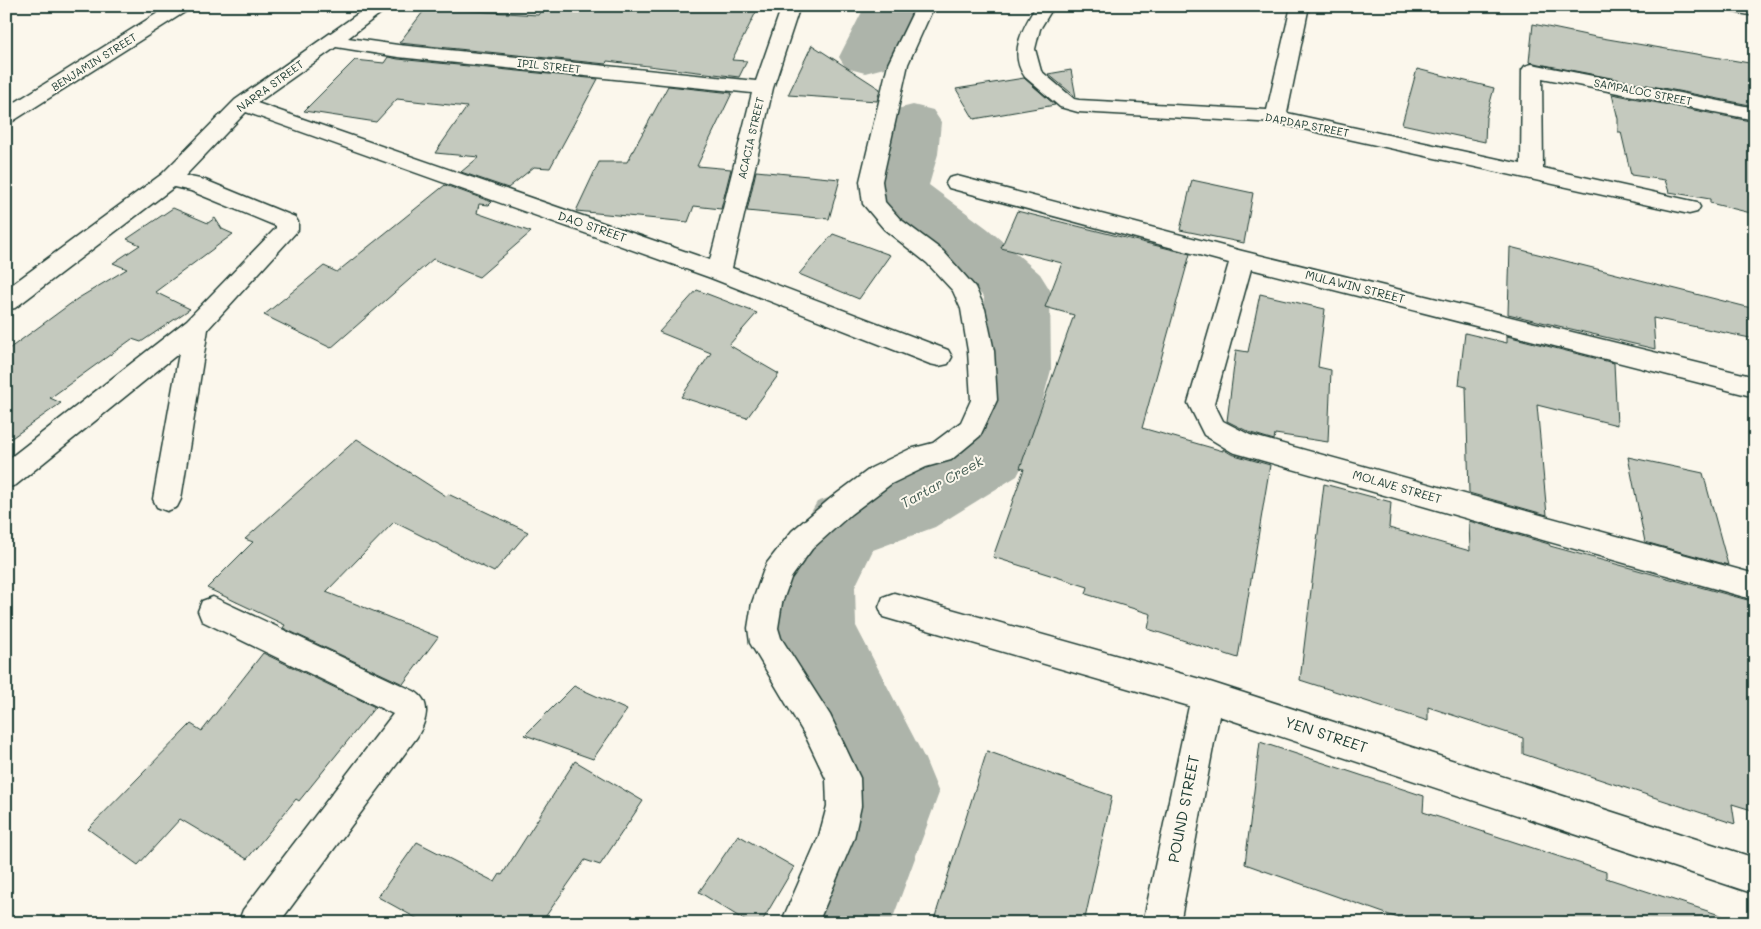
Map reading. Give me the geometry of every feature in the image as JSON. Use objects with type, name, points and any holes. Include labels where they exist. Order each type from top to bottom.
[{"type":"street","name":"BENJAMIN STREET","points":[[6,117],[182,6]]},
{"type":"street","name":"NARRA STREET","points":[[6,302],[170,179],[242,104],[335,41],[381,6]]},
{"type":"street","name":"ACACIA STREET","points":[[720,272],[763,88],[791,6]]},
{"type":"street","points":[[799,923],[836,838],[844,806],[844,778],[818,726],[766,643],[763,628],[769,596],[778,572],[802,540],[840,506],[881,476],[920,457],[941,452],[971,429],[984,400],[980,343],[973,310],[963,287],[935,257],[892,224],[874,204],[871,181],[898,64],[925,6]]},
{"type":"street","name":"DAPDAP STREET","points":[[1044,6],[1031,28],[1026,49],[1032,72],[1067,102],[1078,106],[1276,117],[1689,207]]},
{"type":"street","points":[[1276,117],[1300,6]]},
{"type":"street","points":[[1729,6],[1755,11]]},
{"type":"street","name":"IPIL STREET","points":[[335,41],[408,52],[763,88]]},
{"type":"street","name":"SAMPALOC STREET","points":[[1532,173],[1532,70],[1755,114]]},
{"type":"street","name":"DAO STREET","points":[[242,104],[720,272],[939,357]]},
{"type":"street","points":[[6,477],[196,326],[287,230],[288,222],[197,185],[170,179]]},
{"type":"street","name":"MULAWIN STREET","points":[[957,183],[1242,259],[1755,387]]},
{"type":"street","name":"MOLAVE STREET","points":[[1242,259],[1201,403],[1213,428],[1242,444],[1755,587]]},
{"type":"street","points":[[167,499],[196,326]]},
{"type":"street","name":"YEN STREET","points":[[894,607],[1207,696],[1755,876]]},
{"type":"street","points":[[213,611],[403,702],[410,706],[411,710],[411,717],[404,728],[256,923]]},
{"type":"street","name":"POUND STREET","points":[[1161,923],[1207,696]]},
{"type":"building","points":[[545,6],[759,6],[732,60],[747,61],[739,77],[607,61],[606,64],[399,43],[426,8],[538,15]]},
{"type":"building","points":[[1533,24],[1596,37],[1755,64],[1755,106],[1529,62]]},
{"type":"building","points":[[812,45],[880,89],[877,101],[788,95]]},
{"type":"building","points":[[388,57],[598,79],[550,168],[534,167],[508,188],[461,172],[479,157],[435,153],[467,107],[397,99],[376,122],[304,111],[355,60],[384,63]]},
{"type":"building","points":[[1417,69],[1494,88],[1486,118],[1485,142],[1402,124]]},
{"type":"building","points":[[1071,70],[1076,97],[1048,74]]},
{"type":"building","points":[[1024,78],[1055,105],[974,119],[956,89]]},
{"type":"building","points":[[668,86],[732,93],[697,166],[731,169],[721,209],[694,206],[688,222],[576,211],[599,162],[627,162]]},
{"type":"building","points":[[1612,94],[1755,122],[1755,214],[1710,203],[1710,199],[1669,192],[1665,180],[1631,175],[1621,132],[1618,132],[1618,119]]},
{"type":"building","points":[[756,171],[840,179],[829,219],[747,211]]},
{"type":"building","points":[[1192,180],[1253,193],[1244,243],[1180,230]]},
{"type":"building","points":[[445,185],[492,202],[489,205],[479,204],[477,213],[531,232],[479,277],[433,259],[331,348],[264,315],[324,266],[337,272]]},
{"type":"building","points":[[173,208],[208,223],[215,218],[222,229],[233,234],[155,292],[190,309],[141,342],[132,339],[50,398],[61,403],[6,442],[6,351],[77,299],[127,269],[113,263],[140,245],[127,239]]},
{"type":"building","points":[[1017,211],[1190,254],[1142,428],[1223,451],[1223,449],[1231,454],[1270,465],[1238,658],[1148,629],[1151,614],[1086,594],[1088,587],[993,557],[1024,469],[1020,468],[1074,315],[1045,307],[1062,263],[1001,248]]},
{"type":"building","points":[[833,234],[890,255],[859,299],[799,274]]},
{"type":"building","points":[[1510,247],[1755,309],[1755,339],[1653,318],[1655,349],[1508,314]]},
{"type":"building","points":[[697,290],[757,313],[729,345],[779,374],[747,418],[681,397],[711,353],[659,332]]},
{"type":"building","points":[[1260,294],[1325,309],[1318,367],[1331,370],[1328,442],[1275,434],[1274,440],[1251,433],[1227,421],[1236,350],[1248,352]]},
{"type":"building","points":[[1465,333],[1507,343],[1507,336],[1614,363],[1617,425],[1537,405],[1547,515],[1469,493],[1466,387],[1459,385]]},
{"type":"building","points":[[357,439],[446,496],[448,494],[528,532],[494,572],[394,522],[326,592],[438,637],[403,684],[283,628],[285,625],[207,588],[253,542],[245,539]]},
{"type":"building","points":[[1628,457],[1703,473],[1728,565],[1645,542]]},
{"type":"building","points":[[1324,484],[1391,502],[1389,528],[1470,551],[1469,521],[1549,544],[1550,546],[1755,602],[1755,811],[1732,804],[1735,824],[1523,754],[1523,738],[1428,707],[1428,721],[1300,680]]},
{"type":"building","points":[[263,653],[375,707],[299,801],[296,799],[247,859],[180,819],[138,865],[88,829],[191,724],[202,731]]},
{"type":"building","points":[[574,686],[627,710],[593,759],[525,735]]},
{"type":"building","points":[[1260,742],[1424,796],[1423,812],[1606,872],[1606,878],[1723,916],[1722,923],[1412,923],[1245,864]]},
{"type":"building","points":[[987,751],[1112,796],[1084,923],[933,923]]},
{"type":"building","points":[[575,761],[643,801],[600,865],[585,860],[541,923],[425,923],[378,897],[417,842],[495,882],[500,874],[502,875]]},
{"type":"building","points":[[738,835],[794,867],[761,923],[749,923],[699,892]]},
{"type":"waterway","name":"Tartar Creek","points":[[865,57],[890,6]]},
{"type":"waterway","name":"Tartar Creek","points":[[838,923],[847,906],[891,793],[813,630],[813,585],[845,526],[907,504],[990,455],[1016,370],[1017,290],[966,244],[897,191],[909,154],[913,122]]}]
